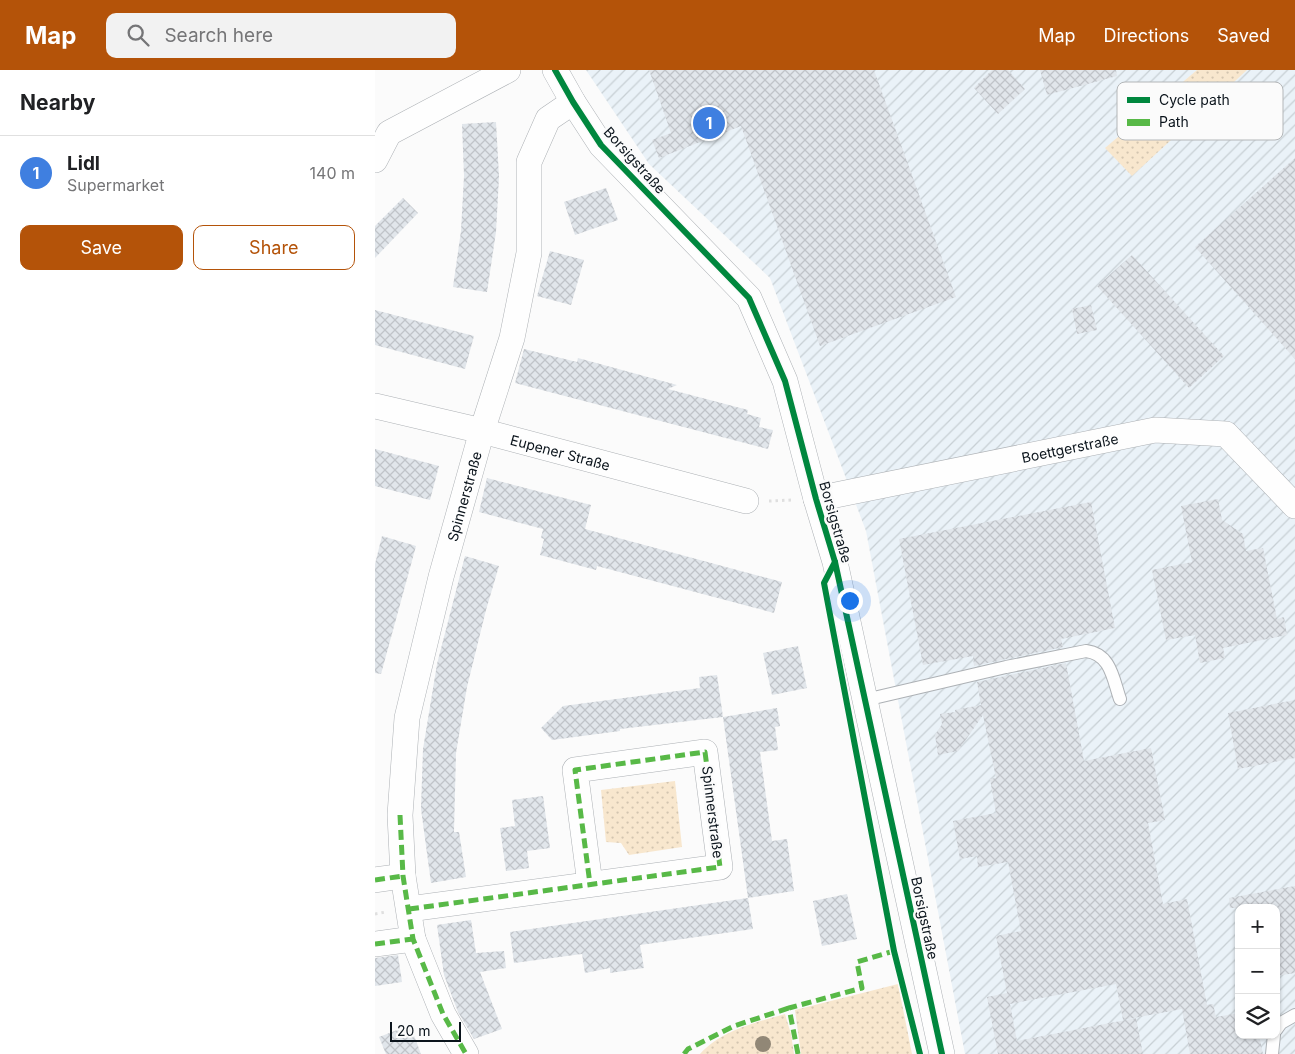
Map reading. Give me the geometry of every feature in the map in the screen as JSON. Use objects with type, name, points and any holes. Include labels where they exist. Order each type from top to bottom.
[{"type":"street","points":[[375,160],[389,133],[508,70]]},
{"type":"street","name":"Borsigstraße","points":[[555,70],[601,145],[749,298],[785,381],[816,499],[835,562],[942,1054]]},
{"type":"street","name":"Spinnerstraße","points":[[466,1054],[443,1014],[413,939],[403,876],[400,815],[407,718],[441,577],[482,431],[511,338],[529,253],[529,162],[547,119],[573,102]]},
{"type":"street","name":"Eupener Straße","points":[[375,406],[482,431],[746,501]]},
{"type":"street","name":"Boettgerstraße","points":[[816,499],[1155,430],[1226,434],[1295,506]]},
{"type":"street","name":"Spinnerstraße","points":[[409,909],[720,867],[705,752],[575,770],[590,884]]},
{"type":"street","points":[[375,880],[403,876]]},
{"type":"street","points":[[375,944],[413,939]]},
{"type":"lane","points":[[865,700],[1006,667],[1087,651],[1099,655],[1107,661],[1120,699]]},
{"type":"lane","points":[[1280,1024],[1295,1015]]},
{"type":"lane","points":[[1271,1054],[1273,1039]]},
{"type":"path","points":[[746,501],[816,499]]},
{"type":"shaded area","points":[[586,70],[1295,70],[1295,1054],[965,1054],[866,531],[770,278],[649,164]]},
{"type":"shaded area","points":[[1197,70],[1247,70],[1234,82],[1183,82]]},
{"type":"shaded area","points":[[1117,138],[1117,140],[1171,140],[1132,176],[1105,148]]},
{"type":"shaded area","points":[[675,781],[682,847],[629,855],[621,843],[606,842],[601,790]]},
{"type":"shaded area","points":[[898,984],[912,1054],[801,1054],[795,1010]]},
{"type":"shaded area","points":[[785,1014],[794,1054],[700,1054],[718,1039],[739,1028]]},
{"type":"building","points":[[649,70],[874,70],[956,297],[820,346],[741,126],[659,158],[652,140],[671,133]]},
{"type":"building","points":[[992,70],[1008,70],[1025,89],[998,114],[974,88]]},
{"type":"building","points":[[1040,70],[1116,70],[1117,76],[1047,95]]},
{"type":"building","points":[[496,122],[499,177],[496,232],[487,292],[453,287],[461,231],[464,176],[462,124]]},
{"type":"building","points":[[1295,158],[1295,359],[1195,247]]},
{"type":"building","points":[[606,188],[618,220],[575,235],[564,202]]},
{"type":"building","points":[[403,198],[418,213],[375,258],[375,226]]},
{"type":"building","points":[[550,251],[584,260],[571,305],[537,296]]},
{"type":"building","points":[[1132,255],[1224,356],[1189,388],[1097,286]]},
{"type":"building","points":[[1091,305],[1097,330],[1077,334],[1072,309]]},
{"type":"building","points":[[375,310],[474,336],[465,369],[375,345]]},
{"type":"building","points":[[524,349],[577,362],[578,358],[677,385],[668,389],[748,410],[747,414],[761,418],[759,427],[773,430],[768,449],[515,383]]},
{"type":"building","points":[[375,449],[439,466],[430,500],[375,486]]},
{"type":"building","points":[[487,478],[591,505],[585,529],[782,582],[774,613],[597,566],[596,570],[540,555],[544,539],[541,538],[543,529],[479,512]]},
{"type":"building","points":[[1218,499],[1222,520],[1243,534],[1246,551],[1263,548],[1277,619],[1284,617],[1287,635],[1223,648],[1225,658],[1200,663],[1195,635],[1166,640],[1152,570],[1192,562],[1181,506]]},
{"type":"building","points":[[1091,502],[1115,628],[1061,639],[1063,647],[974,666],[973,656],[923,665],[899,539]]},
{"type":"building","points":[[382,536],[416,546],[381,674],[375,673],[375,564]]},
{"type":"building","points":[[465,556],[499,566],[467,687],[456,753],[454,832],[459,832],[466,877],[431,883],[421,809],[423,749],[437,664]]},
{"type":"building","points":[[798,646],[807,688],[772,695],[763,653]]},
{"type":"building","points":[[1066,663],[1084,761],[1151,748],[1165,820],[1148,823],[1163,904],[1187,899],[1207,1005],[1213,1004],[1216,1017],[1235,1014],[1235,1039],[1260,1039],[1263,1054],[1190,1054],[1182,1009],[1123,1020],[1116,984],[1010,1004],[1017,1041],[1136,1018],[1143,1054],[998,1054],[987,997],[1007,993],[996,936],[1021,931],[1008,862],[978,867],[977,856],[960,859],[953,821],[996,813],[990,779],[996,778],[983,715],[958,751],[938,755],[935,735],[942,724],[940,714],[981,705],[977,682]]},
{"type":"building","points":[[717,675],[723,717],[620,729],[620,731],[552,740],[541,728],[563,706],[700,688],[699,677]]},
{"type":"building","points":[[1295,700],[1295,758],[1238,769],[1228,713]]},
{"type":"building","points":[[777,708],[780,726],[775,727],[778,750],[760,752],[772,841],[787,839],[794,891],[748,898],[723,717]]},
{"type":"building","points":[[543,796],[550,848],[527,851],[529,868],[506,871],[500,828],[515,826],[512,800]]},
{"type":"building","points":[[1295,886],[1295,973],[1280,975],[1280,904],[1235,904],[1235,908],[1230,908],[1229,898]]},
{"type":"building","points":[[847,894],[857,939],[822,946],[813,901]]},
{"type":"building","points":[[748,898],[753,929],[640,945],[644,968],[610,973],[610,968],[585,973],[582,954],[514,963],[510,932]]},
{"type":"building","points":[[471,920],[476,953],[504,951],[506,968],[480,972],[502,1029],[474,1039],[458,1012],[444,975],[437,925]]},
{"type":"building","points":[[398,955],[402,982],[375,986],[375,958]]},
{"type":"building","points":[[410,1025],[421,1054],[386,1054],[379,1037]]},
{"type":"marked path","points":[[409,909],[720,867],[705,752],[575,770],[590,884]]},
{"type":"marked path","points":[[400,815],[403,876],[413,939],[443,1014],[466,1054]]},
{"type":"marked path","points":[[375,880],[403,876]]},
{"type":"marked path","points":[[375,944],[413,939]]},
{"type":"marked path","points":[[798,1054],[789,1008],[862,988],[857,962],[894,951]]},
{"type":"marked path","points":[[684,1054],[688,1049],[734,1026],[789,1008]]},
{"type":"cycle path","points":[[555,70],[601,145],[749,298],[785,381],[816,499],[835,562],[942,1054]]},
{"type":"cycle path","points":[[835,562],[824,583],[894,951],[920,1054]]},
{"type":"place","name":"Lidl","points":[[709,123]]}]
